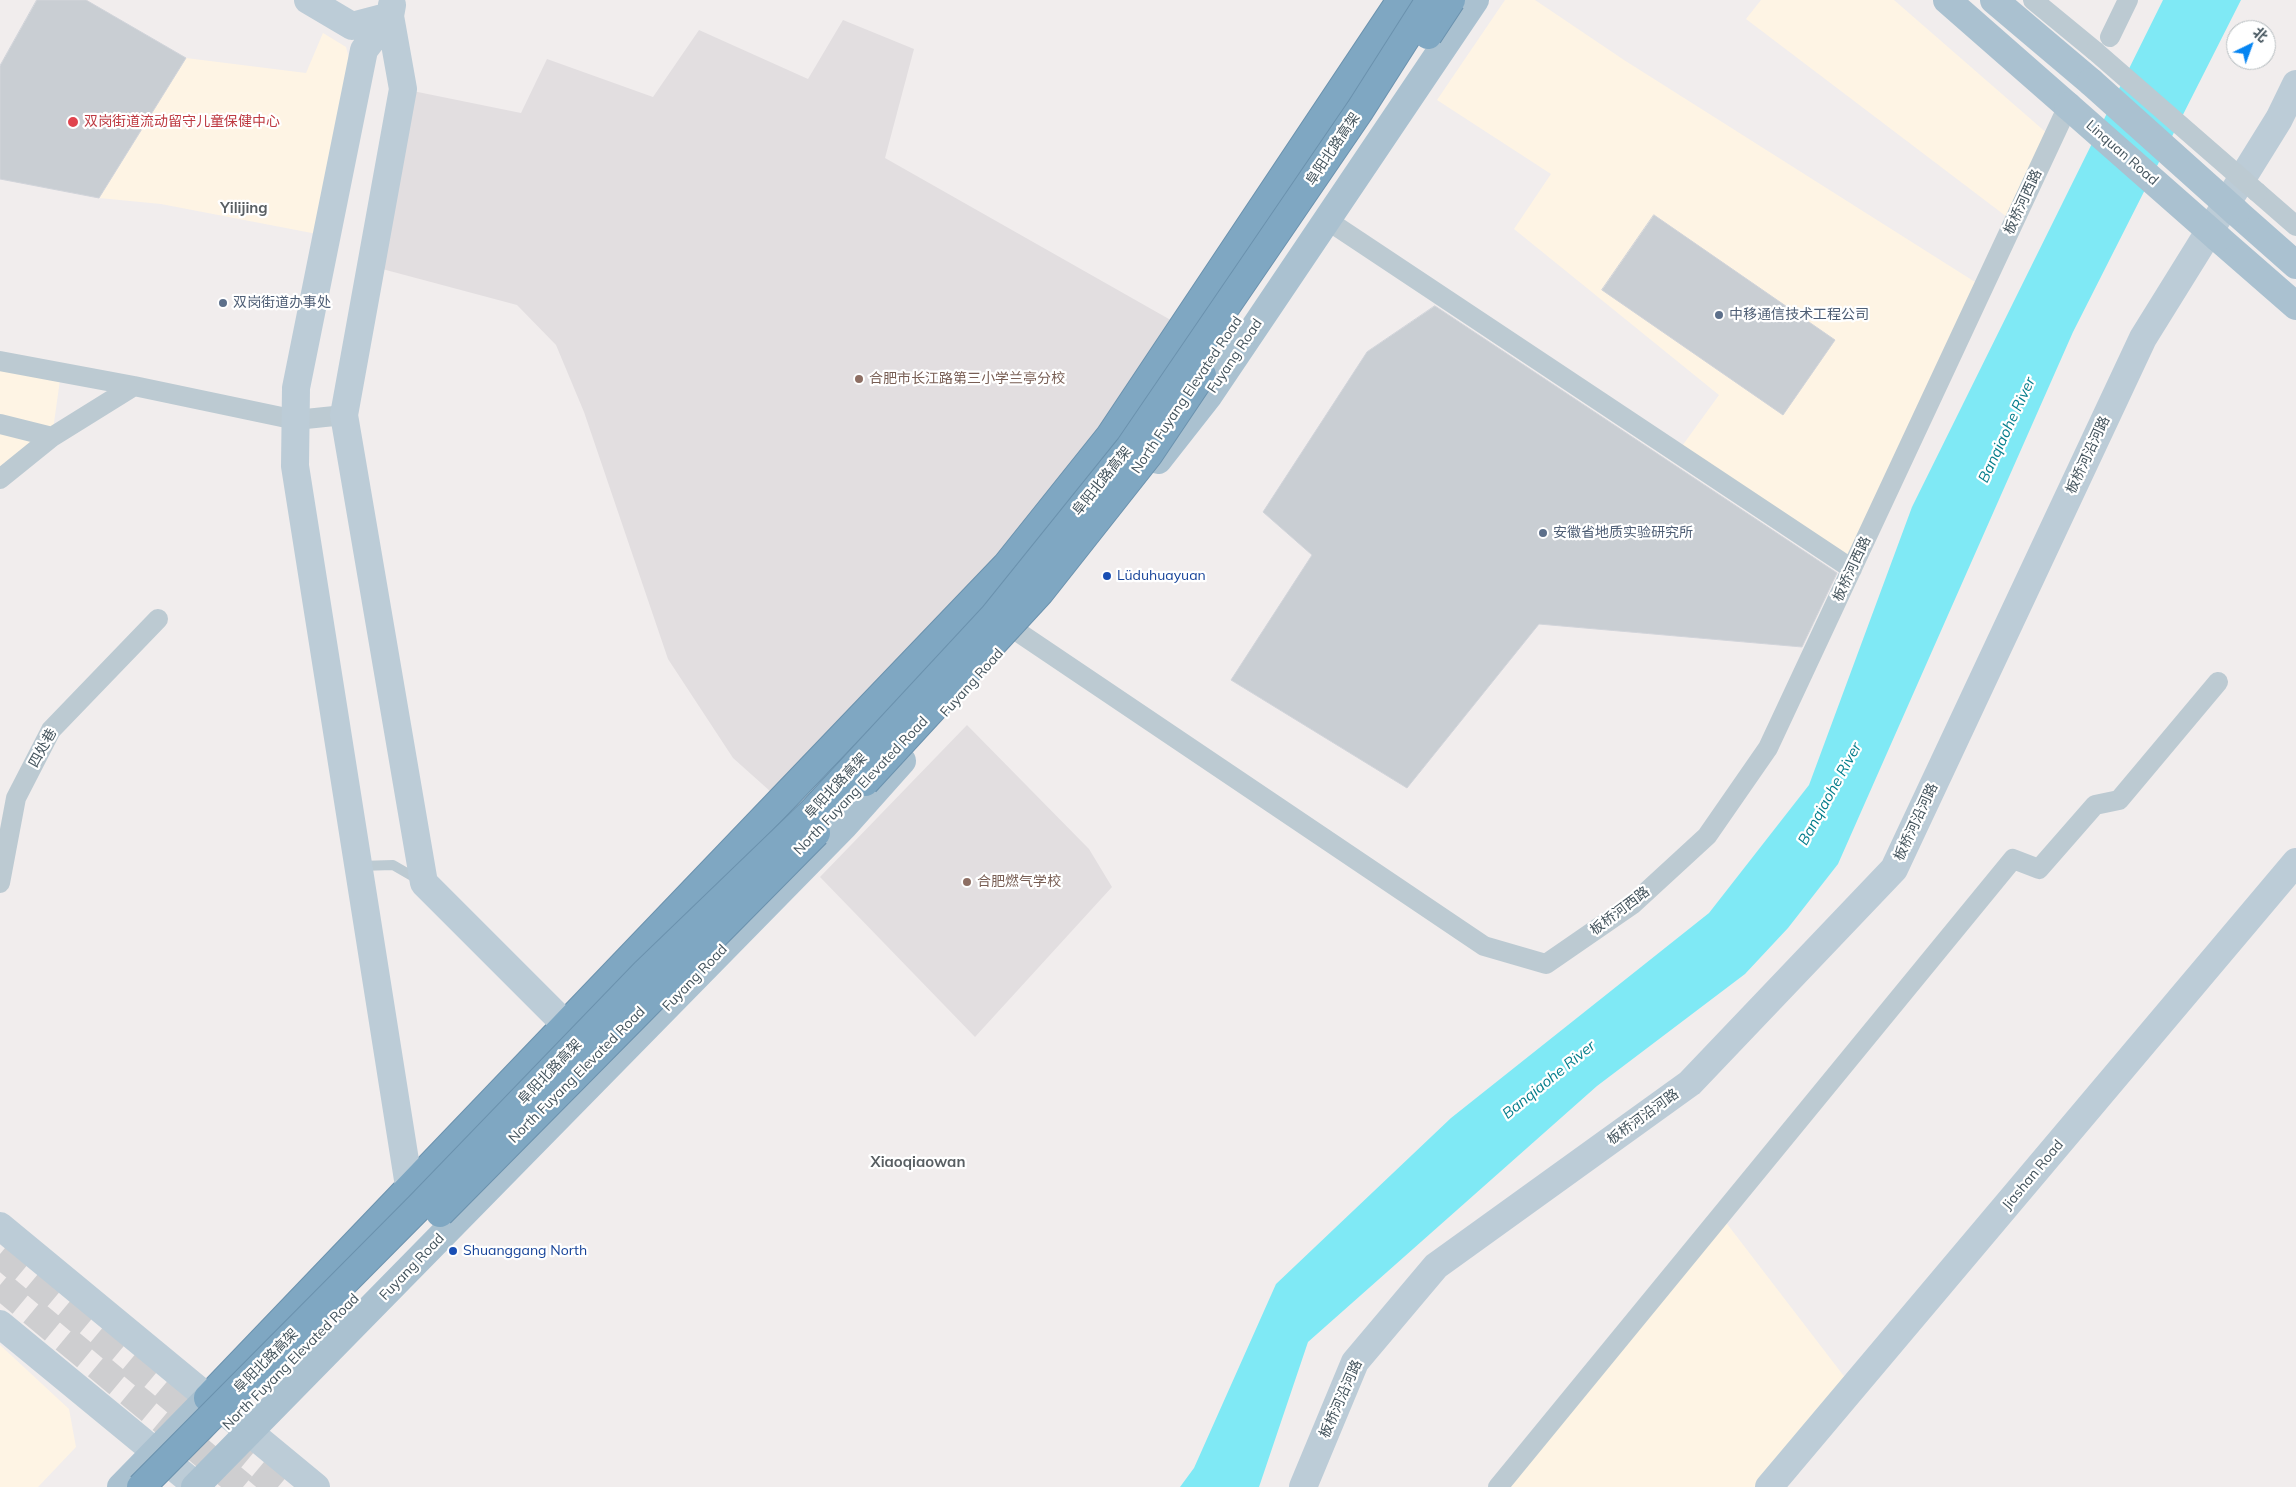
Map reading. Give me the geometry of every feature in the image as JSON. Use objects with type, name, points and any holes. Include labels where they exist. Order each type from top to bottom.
[{"type":"highway","points":[[208,1398],[1006,566],[1110,436],[1401,0]]},
{"type":"highway","name":"阜阳北路高架","points":[[141,1487],[419,1208],[646,972],[814,810],[994,616],[1130,447],[1360,110],[1430,0]]},
{"type":"highway","name":"North Fuyang Elevated Road","points":[[168,1487],[831,818],[934,710],[1040,592],[1149,454],[1452,0]]},
{"type":"main road","name":"Fuyang Road","points":[[196,1486],[844,826],[1068,576],[1209,396],[1475,0]]},
{"type":"main road","name":"Linquan Road","points":[[1947,0],[2296,306]]},
{"type":"main road","points":[[1994,0],[2091,82],[2296,265]]},
{"type":"main road","points":[[121,1487],[208,1398]]},
{"type":"street","points":[[308,0],[352,26],[394,7]]},
{"type":"street","points":[[2033,0],[2095,51],[2296,226]]},
{"type":"street","points":[[2110,37],[2128,0]]},
{"type":"street","points":[[394,7],[403,89],[344,415],[424,883],[565,1024]]},
{"type":"street","points":[[394,7],[364,50],[296,388],[295,466],[410,1186]]},
{"type":"street","name":"板桥河沿河路","points":[[1303,1487],[1355,1362],[1436,1266],[1690,1083],[1894,869],[2143,338],[2279,120],[2296,84]]},
{"type":"street","name":"板桥河西路","points":[[1018,632],[1484,946],[1546,964],[1633,904],[1707,836],[1768,748],[2068,106]]},
{"type":"street","points":[[1327,220],[1852,569]]},
{"type":"street","points":[[0,361],[134,386],[296,420],[344,415]]},
{"type":"street","points":[[0,479],[52,436],[134,386]]},
{"type":"street","points":[[0,424],[52,436]]},
{"type":"street","name":"四处巷","points":[[0,883],[16,798],[51,730],[158,620]]},
{"type":"street","points":[[1498,1487],[2013,859],[2039,869],[2095,805],[2119,800],[2218,682]]},
{"type":"street","name":"Jiashan Road","points":[[1769,1487],[2296,862]]},
{"type":"street","points":[[0,1226],[316,1487]]},
{"type":"street","points":[[0,1324],[196,1486]]},
{"type":"lane","points":[[360,866],[393,865],[424,883]]},
{"type":"shaded area","points":[[1505,0],[1535,0],[1624,60],[1975,282],[1852,569],[1677,453],[1719,395],[1514,229],[1551,174],[1437,100]]},
{"type":"shaded area","points":[[1761,0],[1894,0],[2049,135],[2007,217],[1746,19]]},
{"type":"shaded area","name":"合肥市长江路第三小学兰亭分校","points":[[843,20],[914,49],[885,158],[1183,327],[1110,436],[780,800],[733,758],[668,659],[584,412],[556,345],[517,305],[371,266],[403,89],[521,113],[547,59],[653,97],[699,30],[808,79]]},
{"type":"shaded area","points":[[323,33],[346,47],[350,63],[317,234],[161,204],[99,198],[186,58],[306,73]]},
{"type":"shaded area","points":[[0,369],[60,380],[52,437],[0,479]]},
{"type":"shaded area","name":"合肥燃气学校","points":[[967,725],[1089,849],[1112,887],[975,1037],[820,877]]},
{"type":"shaded area","points":[[1721,1216],[1853,1388],[1769,1487],[1498,1487]]},
{"type":"shaded area","points":[[0,1345],[69,1409],[76,1447],[38,1487],[0,1487]]},
{"type":"water","name":"Banqiaohe River","points":[[2163,0],[2241,0],[2231,20],[2226,20],[2226,30],[2073,332],[1838,864],[1788,928],[1745,974],[1597,1086],[1308,1342],[1259,1487],[1180,1487],[1194,1468],[1276,1284],[1451,1118],[1709,913],[1809,785],[1912,507]]},
{"type":"building","name":"双岗街道流动留守儿童保健中心","points":[[37,0],[86,0],[186,58],[99,198],[0,179],[0,66]]},
{"type":"building","name":"中移通信技术工程公司","points":[[1654,215],[1835,340],[1783,415],[1602,290]]},
{"type":"building","name":"安徽省地质实验研究所","points":[[1435,306],[1837,573],[1802,647],[1539,624],[1407,788],[1231,680],[1312,555],[1263,512],[1367,352]]},
{"type":"tunnel","points":[[0,1254],[278,1487]]},
{"type":"tunnel","points":[[0,1285],[243,1487]]},
{"type":"place","name":"双岗街道流动留守儿童保健中心","points":[[73,122]]},
{"type":"place","name":"双岗街道办事处","points":[[223,303]]},
{"type":"place","name":"中移通信技术工程公司","points":[[1719,315]]},
{"type":"place","name":"合肥市长江路第三小学兰亭分校","points":[[859,379]]},
{"type":"place","name":"安徽省地质实验研究所","points":[[1543,533]]},
{"type":"place","name":"Lüduhuayuan","points":[[1107,576]]},
{"type":"place","name":"合肥燃气学校","points":[[967,882]]},
{"type":"place","name":"Shuanggang North","points":[[453,1251]]},
{"type":"district","name":"Yilijing","points":[[244,208]]},
{"type":"district","name":"Xiaoqiaowan","points":[[918,1162]]}]
